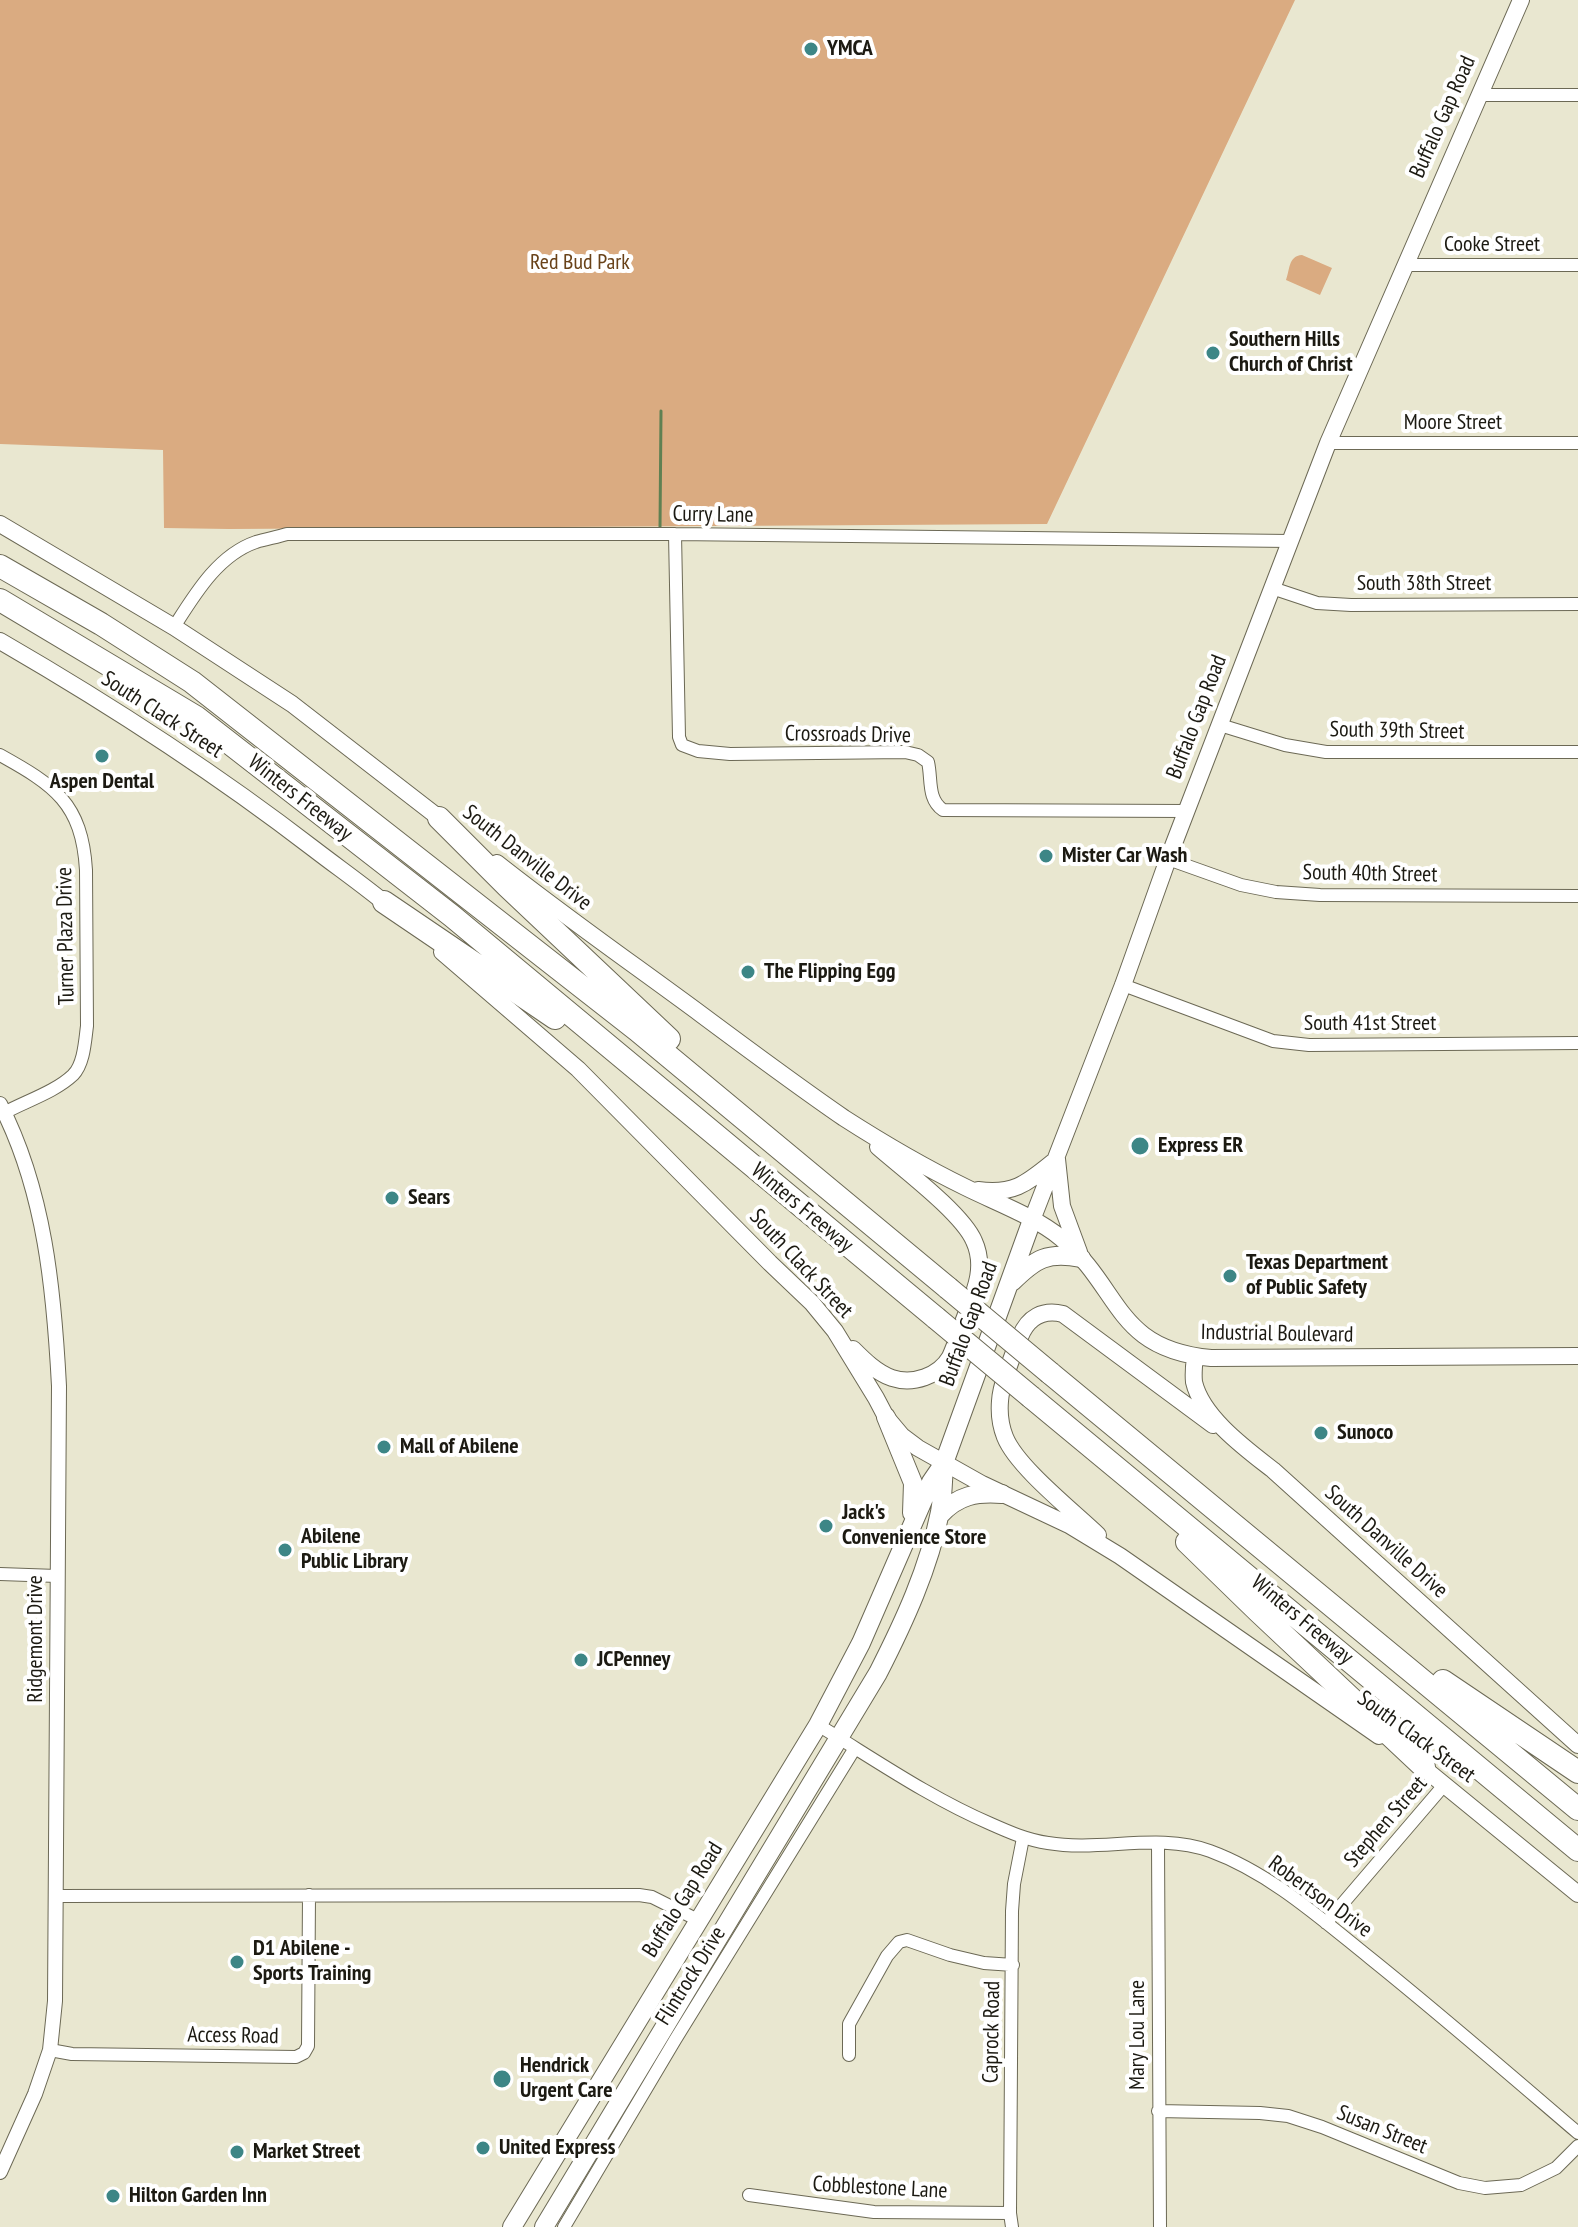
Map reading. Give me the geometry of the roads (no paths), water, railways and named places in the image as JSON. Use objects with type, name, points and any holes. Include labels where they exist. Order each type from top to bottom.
[{"type":"highway","name":"Winters Freeway","points":[[0,566],[101,624],[192,682],[637,1030],[1578,1809]]},
{"type":"highway","name":"Winters Freeway","points":[[0,600],[196,717],[452,916],[1578,1850]]},
{"type":"highway","points":[[439,818],[808,1173]]},
{"type":"highway","points":[[384,902],[655,1087]]},
{"type":"highway","points":[[1081,1437],[1258,1611],[1424,1767]]},
{"type":"highway","points":[[1350,1621],[1578,1772]]},
{"type":"main road","name":"Buffalo Gap Road","points":[[512,2227],[818,1725],[861,1643],[931,1482],[944,1463],[1032,1220],[1328,443],[1521,0]]},
{"type":"main road","name":"South Danville Drive","points":[[0,524],[174,627],[292,704],[560,913],[844,1118],[928,1169],[1032,1220]]},
{"type":"main road","name":"South Clack Street","points":[[0,641],[180,752],[259,807],[384,902],[578,1069],[812,1303],[835,1331],[886,1417],[902,1436],[944,1463],[1069,1525],[1120,1556],[1424,1767],[1578,1894]]},
{"type":"main road","points":[[835,1331],[863,1359],[891,1378],[921,1379],[937,1373],[949,1358],[980,1271],[977,1249],[966,1226],[844,1118]]},
{"type":"main road","points":[[968,1188],[995,1192],[1024,1185],[1056,1158]]},
{"type":"main road","points":[[1056,1158],[1062,1206],[1081,1258]]},
{"type":"main road","name":"Industrial Boulevard","points":[[1032,1220],[1060,1237],[1081,1258],[1134,1327],[1165,1348],[1195,1356],[1578,1356]]},
{"type":"main road","points":[[1008,1287],[1042,1257],[1070,1255],[1081,1258]]},
{"type":"main road","points":[[1120,1556],[1033,1474],[1005,1436],[1000,1414],[1001,1393],[1021,1334],[1031,1319],[1045,1312],[1054,1312],[1072,1319],[1237,1442]]},
{"type":"main road","name":"South Danville Drive","points":[[1195,1356],[1194,1375],[1199,1395],[1237,1442],[1273,1470],[1578,1745]]},
{"type":"main road","points":[[886,1417],[913,1483],[912,1522]]},
{"type":"main road","name":"Buffalo Gap Road","points":[[544,2227],[706,1959],[847,1743],[920,1580],[940,1515],[944,1463]]},
{"type":"main road","points":[[940,1515],[951,1502],[969,1495],[982,1492],[1002,1494]]},
{"type":"main road","points":[[700,1921],[710,1937],[706,1959]]},
{"type":"street","points":[[1480,95],[1578,95]]},
{"type":"street","name":"Cooke Street","points":[[1406,265],[1578,265]]},
{"type":"street","name":"Moore Street","points":[[1328,443],[1578,443]]},
{"type":"street","name":"Curry Lane","points":[[174,627],[216,569],[231,555],[255,542],[287,534],[675,534],[1290,541]]},
{"type":"street","name":"Crossroads Drive","points":[[675,534],[679,737],[682,745],[698,751],[730,754],[905,752],[918,755],[928,762],[935,804],[943,810],[1186,811]]},
{"type":"street","name":"South 38th Street","points":[[1272,588],[1328,604],[1578,604]]},
{"type":"street","name":"South 39th Street","points":[[1220,725],[1285,745],[1326,752],[1578,752]]},
{"type":"street","name":"Turner Plaza Drive","points":[[0,755],[39,777],[59,794],[79,827],[85,848],[86,870],[87,1026],[84,1047],[74,1074],[54,1087],[2,1109]]},
{"type":"street","name":"South 40th Street","points":[[1168,859],[1241,885],[1276,892],[1320,895],[1578,896]]},
{"type":"street","name":"South 41st Street","points":[[1123,985],[1273,1041],[1309,1045],[1578,1043]]},
{"type":"street","name":"Ridgemont Drive","points":[[0,2172],[35,2094],[50,2050],[55,2001],[59,1386],[56,1330],[39,1212],[26,1164],[2,1109]]},
{"type":"street","points":[[0,1574],[57,1576]]},
{"type":"street","name":"Robertson Drive","points":[[818,1725],[957,1809],[1023,1838],[1049,1844],[1082,1846],[1188,1844],[1243,1866],[1275,1884],[1326,1923],[1459,2030],[1578,2133]]},
{"type":"street","name":"Flintrock Drive","points":[[564,2227],[847,1743]]},
{"type":"street","name":"Stephen Street","points":[[1326,1923],[1445,1784]]},
{"type":"street","name":"Caprock Road","points":[[1012,2227],[1013,1903],[1023,1838]]},
{"type":"street","name":"Mary Lou Lane","points":[[1158,1844],[1160,2227]]},
{"type":"street","name":"Access Road","points":[[50,2050],[72,2054],[296,2057],[304,2053],[308,2046],[309,1895]]},
{"type":"street","points":[[57,1896],[639,1895],[652,1897],[700,1921]]},
{"type":"street","points":[[849,2055],[849,2024],[887,1956],[899,1942],[907,1940],[984,1963],[1013,1965]]},
{"type":"street","name":"Susan Street","points":[[1158,2111],[1288,2116],[1459,2183],[1485,2188],[1521,2185],[1556,2168],[1578,2146]]},
{"type":"street","name":"Cobblestone Lane","points":[[749,2195],[874,2212],[1010,2213]]},
{"type":"waterway","points":[[660,528],[661,411]]},
{"type":"place","name":"YMCA","points":[[811,49]]},
{"type":"place","name":"Southern Hills Church of Christ","points":[[1213,353]]},
{"type":"place","name":"Aspen Dental","points":[[102,756]]},
{"type":"place","name":"Mister Car Wash","points":[[1046,856]]},
{"type":"place","name":"The Flipping Egg","points":[[748,972]]},
{"type":"place","name":"Express ER","points":[[1140,1146]]},
{"type":"place","name":"Sears","points":[[392,1198]]},
{"type":"place","name":"Texas Department of Public Safety","points":[[1230,1276]]},
{"type":"place","name":"Sunoco","points":[[1321,1433]]},
{"type":"place","name":"Mall of Abilene","points":[[384,1447]]},
{"type":"place","name":"Jack's Convenience Store","points":[[826,1526]]},
{"type":"place","name":"Abilene Public Library","points":[[285,1550]]},
{"type":"place","name":"JCPenney","points":[[581,1660]]},
{"type":"place","name":"D1 Abilene - Sports Training","points":[[237,1962]]},
{"type":"place","name":"Hendrick Urgent Care","points":[[502,2079]]},
{"type":"place","name":"United Express","points":[[483,2148]]},
{"type":"place","name":"Market Street","points":[[237,2152]]},
{"type":"place","name":"Hilton Garden Inn","points":[[113,2196]]},
{"type":"park label","name":"Red Bud Park","points":[[580,263]]}]
